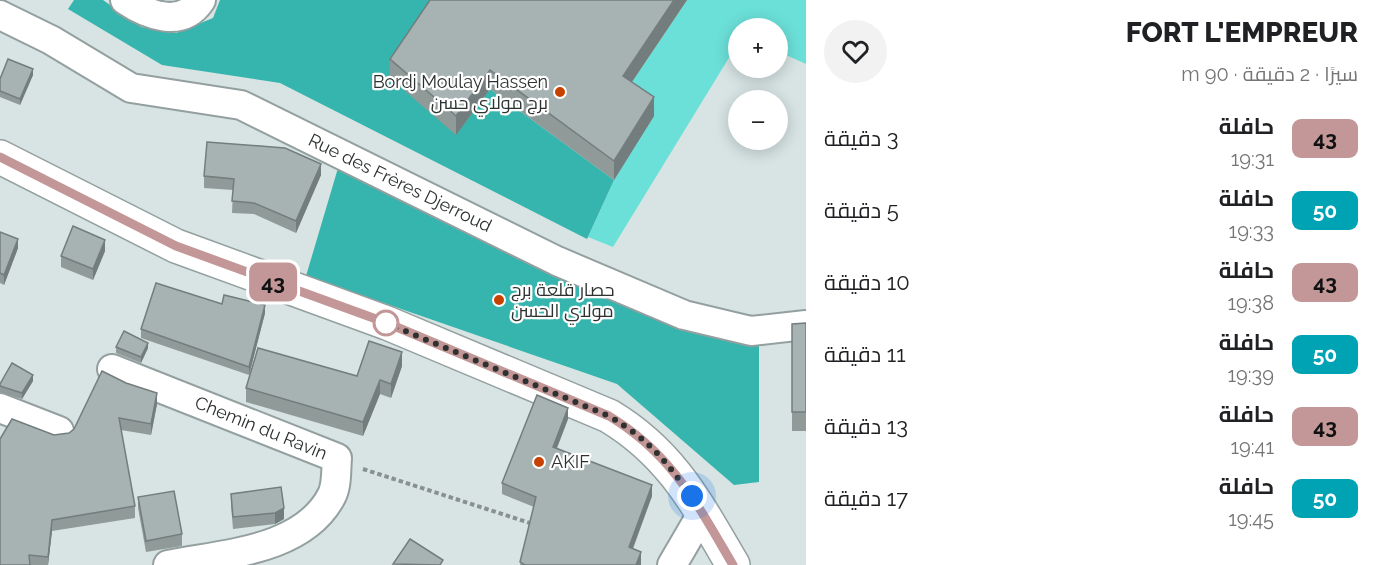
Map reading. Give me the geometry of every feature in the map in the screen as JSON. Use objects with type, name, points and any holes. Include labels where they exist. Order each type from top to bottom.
[{"type":"main road","points":[[0,157],[176,246],[387,323],[609,416],[636,432],[662,456],[701,508],[733,565]]},
{"type":"street","points":[[125,0],[144,12],[158,17],[184,14],[197,6],[201,0]]},
{"type":"street","name":"Rue des Frères Djerroud","points":[[0,15],[51,40],[132,87],[241,105],[557,261],[684,315],[751,331],[806,325]]},
{"type":"street","name":"Chemin du Ravin","points":[[112,369],[337,458],[333,493],[320,514],[279,542],[168,565]]},
{"type":"street","points":[[0,408],[59,431]]},
{"type":"street","points":[[672,565],[700,517],[701,508]]},
{"type":"path","points":[[337,458],[374,473],[539,526]]},
{"type":"shaded area","points":[[74,0],[103,0],[141,27],[176,33],[213,18],[220,0],[432,0],[490,89],[614,180],[587,239],[280,83],[162,65],[68,9]]},
{"type":"shaded area","points":[[687,0],[806,0],[806,64],[788,56],[788,18],[728,18],[728,59],[613,247],[588,237],[614,180],[623,95]]},
{"type":"shaded area","points":[[341,158],[759,336],[759,482],[734,485],[617,384],[306,276]]},
{"type":"building","name":"Bordj Moulay Hassen برج مولاي حسن","points":[[430,0],[674,0],[623,76],[654,97],[614,161],[490,70],[456,116],[390,59]]},
{"type":"building","points":[[8,59],[33,69],[20,99],[0,91],[0,79]]},
{"type":"building","points":[[207,142],[285,148],[321,164],[296,221],[254,203],[232,201],[234,179],[204,176]]},
{"type":"building","points":[[73,226],[105,240],[93,269],[61,256]]},
{"type":"building","points":[[0,232],[18,239],[4,275],[0,273]]},
{"type":"building","points":[[156,283],[222,304],[224,295],[265,305],[249,367],[141,329]]},
{"type":"building","points":[[806,323],[806,412],[792,412],[792,324]]},
{"type":"building","points":[[124,331],[148,343],[141,357],[116,347]]},
{"type":"building","points":[[369,341],[402,352],[391,384],[380,380],[363,422],[246,388],[258,348],[357,376]]},
{"type":"building","points":[[12,363],[33,375],[22,393],[0,386]]},
{"type":"building","points":[[102,371],[126,383],[157,393],[151,424],[119,418],[135,506],[52,520],[48,557],[29,555],[30,565],[0,565],[0,439],[12,419],[54,435],[69,433],[74,429]]},
{"type":"building","points":[[537,395],[568,408],[553,447],[652,485],[629,547],[641,552],[636,565],[525,565],[520,562],[536,497],[502,483]]},
{"type":"building","points":[[281,487],[284,508],[275,513],[233,517],[231,494]]},
{"type":"building","points":[[174,491],[182,534],[146,541],[138,497]]},
{"type":"building","points":[[410,539],[443,560],[440,565],[393,564]]},
{"type":"bus line","name":"43","points":[[0,157],[176,246],[387,323],[609,416],[636,432],[662,456],[701,508],[733,565]]},
{"type":"place","name":"Bordj Moulay Hassen برج مولاي حسن","points":[[560,92]]},
{"type":"place","name":"حصار قلعة برج مولاي الحسن","points":[[499,300]]},
{"type":"place","name":"AKIF","points":[[539,462]]},
{"type":"route","points":[[386,323],[609,416],[636,432],[662,456],[692,496]]}]
